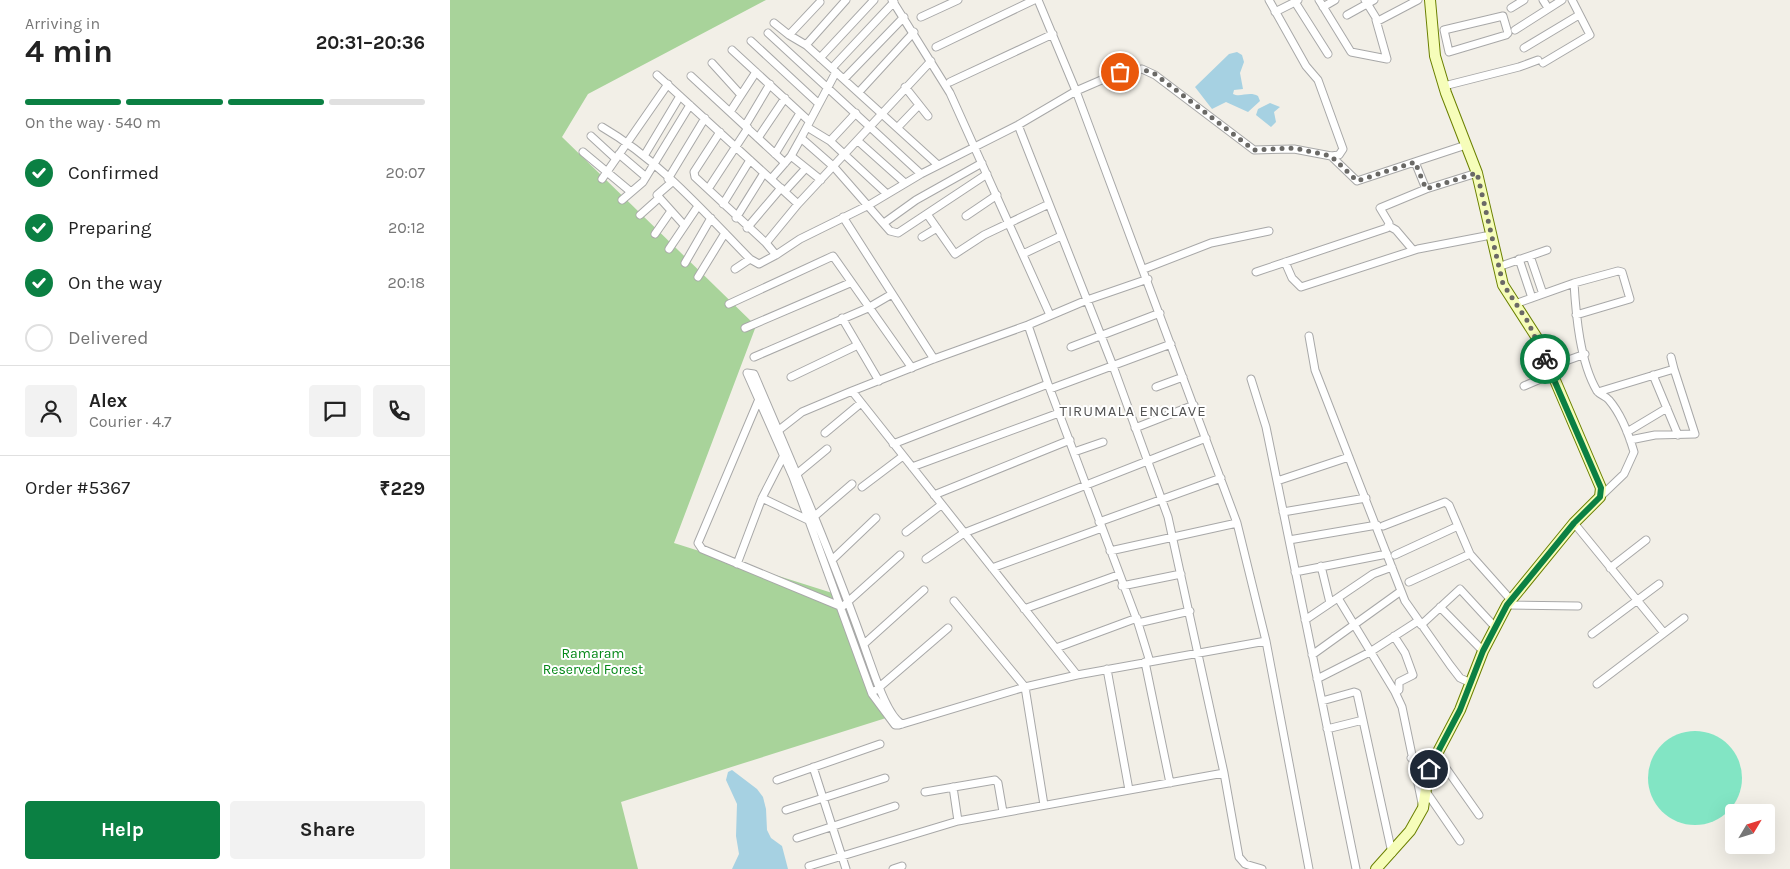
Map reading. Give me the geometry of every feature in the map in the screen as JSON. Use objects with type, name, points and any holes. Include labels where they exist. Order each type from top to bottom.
[{"type":"main road","points":[[1376,869],[1410,831],[1423,808],[1429,769],[1460,710],[1483,651],[1509,602],[1574,523],[1600,497],[1601,488],[1528,322],[1503,284],[1477,173],[1444,86],[1435,56],[1430,0]]},
{"type":"street","points":[[806,45],[846,0]]},
{"type":"street","points":[[820,58],[874,0]]},
{"type":"street","points":[[921,17],[958,0]]},
{"type":"street","points":[[936,46],[1034,0]]},
{"type":"street","points":[[1038,0],[1076,91],[1148,279],[1237,523],[1266,641],[1309,869]]},
{"type":"street","points":[[602,127],[628,142],[711,218],[750,259],[759,264],[800,239],[869,205],[938,164],[1018,125],[1076,91],[1120,72],[1142,69],[1155,74],[1254,150],[1294,148],[1331,156],[1339,155],[1342,148],[1318,80],[1306,66],[1269,0]]},
{"type":"street","points":[[1335,0],[1321,3],[1351,52],[1387,59],[1369,1],[1348,15]]},
{"type":"street","points":[[1376,20],[1418,0]]},
{"type":"street","points":[[1511,8],[1524,0]]},
{"type":"street","points":[[1543,0],[1548,8]]},
{"type":"street","points":[[1515,30],[1562,0]]},
{"type":"street","points":[[1444,86],[1540,61],[1589,36],[1572,0]]},
{"type":"street","points":[[771,178],[791,156],[819,104],[834,70],[893,1],[914,32],[950,93],[1050,315]]},
{"type":"street","points":[[1275,12],[1297,1],[1328,54]]},
{"type":"street","points":[[789,35],[820,2]]},
{"type":"street","points":[[1524,48],[1580,15]]},
{"type":"street","points":[[844,79],[904,17]]},
{"type":"street","points":[[1435,56],[1449,52],[1506,35],[1508,33],[1504,17],[1446,28],[1444,31],[1449,52]]},
{"type":"street","points":[[774,22],[789,35],[806,45],[938,164]]},
{"type":"street","points":[[858,92],[914,32]]},
{"type":"street","points":[[768,33],[920,174]]},
{"type":"street","points":[[950,82],[1052,34]]},
{"type":"street","points":[[751,41],[819,104]]},
{"type":"street","points":[[732,50],[785,98],[808,124],[830,141],[887,194]]},
{"type":"street","points":[[766,243],[798,204],[931,61]]},
{"type":"street","points":[[712,63],[741,95]]},
{"type":"street","points":[[730,112],[756,72]]},
{"type":"street","points":[[657,75],[798,204]]},
{"type":"street","points":[[692,76],[785,163]]},
{"type":"street","points":[[602,179],[668,84]]},
{"type":"street","points":[[708,190],[770,84]]},
{"type":"street","points":[[905,87],[928,116]]},
{"type":"street","points":[[644,156],[680,96]]},
{"type":"street","points":[[758,138],[785,98]]},
{"type":"street","points":[[622,200],[646,177],[690,105]]},
{"type":"street","points":[[898,127],[919,105]]},
{"type":"street","points":[[775,154],[800,113]]},
{"type":"street","points":[[830,141],[856,113]]},
{"type":"street","points":[[684,224],[657,195],[670,180],[705,118]]},
{"type":"street","points":[[1018,125],[1113,366],[1161,499],[1172,535],[1190,611],[1224,773],[1239,856],[1245,864],[1262,869]]},
{"type":"street","points":[[720,132],[694,172],[695,177],[736,218],[766,243],[776,255]]},
{"type":"street","points":[[591,136],[646,177]]},
{"type":"street","points":[[801,138],[834,167],[895,234],[988,174]]},
{"type":"street","points":[[858,141],[906,183]]},
{"type":"street","points":[[1331,156],[1357,181],[1466,145]]},
{"type":"street","points":[[583,152],[631,192]]},
{"type":"street","points":[[791,156],[821,180]]},
{"type":"street","points":[[723,204],[750,160]]},
{"type":"street","points":[[1415,162],[1426,189]]},
{"type":"street","points":[[884,223],[916,200],[982,163]]},
{"type":"street","points":[[747,228],[783,189],[806,168]]},
{"type":"street","points":[[736,218],[764,173]]},
{"type":"street","points":[[1413,250],[1396,230],[1390,226],[1380,208],[1426,189],[1477,173]]},
{"type":"street","points":[[966,216],[997,194]]},
{"type":"street","points":[[640,215],[660,198]]},
{"type":"street","points":[[927,214],[955,254],[978,239],[1049,204]]},
{"type":"street","points":[[669,249],[684,224],[698,206]]},
{"type":"street","points":[[655,234],[671,211]]},
{"type":"street","points":[[843,217],[934,359]]},
{"type":"street","points":[[685,263],[711,218]]},
{"type":"street","points":[[1256,272],[1390,226]]},
{"type":"street","points":[[922,237],[937,228]]},
{"type":"street","points":[[1144,269],[1211,243],[1269,231]]},
{"type":"street","points":[[698,277],[725,233]]},
{"type":"street","points":[[1285,262],[1292,278],[1301,287],[1413,250],[1491,235]]},
{"type":"street","points":[[1023,254],[1061,236]]},
{"type":"street","points":[[1498,267],[1546,250]]},
{"type":"street","points":[[729,304],[833,256],[850,283],[912,368]]},
{"type":"street","points":[[1530,256],[1543,294]]},
{"type":"street","points":[[735,269],[750,259]]},
{"type":"street","points":[[1519,260],[1532,298]]},
{"type":"street","points":[[1515,304],[1574,283],[1620,271],[1630,297],[1628,300],[1576,315]]},
{"type":"street","points":[[779,430],[802,412],[934,359],[1028,325],[1086,300],[1148,279]]},
{"type":"street","points":[[745,328],[850,283]]},
{"type":"street","points":[[1574,283],[1577,331],[1598,392],[1609,399],[1627,432],[1634,452],[1624,474],[1600,497]]},
{"type":"street","points":[[754,357],[868,308],[892,294]]},
{"type":"street","points":[[1071,347],[1160,314]]},
{"type":"street","points":[[842,318],[879,381]]},
{"type":"street","points":[[1028,325],[1122,586],[1137,620],[1148,662],[1170,783]]},
{"type":"street","points":[[1309,336],[1315,370],[1366,498],[1380,526],[1387,554],[1401,591],[1419,623],[1450,665],[1460,678],[1471,683]]},
{"type":"street","points":[[893,444],[1172,344]]},
{"type":"street","points":[[791,377],[858,346]]},
{"type":"street","points":[[1524,386],[1550,370],[1585,354]]},
{"type":"street","points":[[1630,440],[1655,435],[1695,434],[1670,357]]},
{"type":"street","points":[[1598,392],[1674,369]]},
{"type":"street","points":[[902,724],[896,719],[879,688],[816,515],[754,374],[747,373],[783,457],[842,607],[872,694],[897,726],[1025,687],[1077,675],[1266,641]]},
{"type":"street","points":[[1653,375],[1678,435]]},
{"type":"street","points":[[1156,386],[1184,377]]},
{"type":"street","points":[[1251,379],[1266,427],[1356,869]]},
{"type":"street","points":[[852,392],[1077,675]]},
{"type":"street","points":[[762,394],[698,544],[706,552],[842,607]]},
{"type":"street","points":[[825,433],[861,403]]},
{"type":"street","points":[[1135,428],[1194,406]]},
{"type":"street","points":[[1627,432],[1667,408]]},
{"type":"street","points":[[912,467],[1059,413]]},
{"type":"street","points":[[926,558],[964,534],[1206,438]]},
{"type":"street","points":[[934,495],[1070,440]]},
{"type":"street","points":[[1074,452],[1103,442]]},
{"type":"street","points":[[798,473],[827,449]]},
{"type":"street","points":[[862,487],[903,456]]},
{"type":"street","points":[[737,564],[762,498],[783,457]]},
{"type":"street","points":[[1277,481],[1349,457]]},
{"type":"street","points":[[992,568],[1161,499],[1221,478]]},
{"type":"street","points":[[816,515],[852,484]]},
{"type":"street","points":[[762,498],[808,520]]},
{"type":"street","points":[[1283,512],[1366,498]]},
{"type":"street","points":[[1289,540],[1380,526],[1445,502],[1449,504],[1470,554],[1509,602],[1578,606]]},
{"type":"street","points":[[906,532],[942,504]]},
{"type":"street","points":[[833,559],[876,518]]},
{"type":"street","points":[[1110,551],[1172,535],[1237,523]]},
{"type":"street","points":[[1574,523],[1664,633]]},
{"type":"street","points":[[1396,555],[1458,526]]},
{"type":"street","points":[[1610,568],[1646,540]]},
{"type":"street","points":[[1295,572],[1387,554]]},
{"type":"street","points":[[1409,582],[1470,554]]},
{"type":"street","points":[[842,607],[900,555]]},
{"type":"street","points":[[1321,566],[1330,603]]},
{"type":"street","points":[[1305,620],[1373,574],[1392,567]]},
{"type":"street","points":[[1024,609],[1118,574]]},
{"type":"street","points":[[1122,586],[1181,574]]},
{"type":"street","points":[[1592,634],[1659,584]]},
{"type":"street","points":[[1317,679],[1370,652],[1394,636],[1419,623],[1460,589],[1496,627]]},
{"type":"street","points":[[864,644],[924,590]]},
{"type":"street","points":[[1312,655],[1401,591]]},
{"type":"street","points":[[1338,598],[1395,692],[1402,707],[1411,758],[1423,808]]},
{"type":"street","points":[[954,601],[1025,687],[1044,805]]},
{"type":"street","points":[[1440,607],[1483,651]]},
{"type":"street","points":[[1056,648],[1137,620],[1190,611]]},
{"type":"street","points":[[1597,684],[1684,618]]},
{"type":"street","points":[[872,694],[948,628]]},
{"type":"street","points":[[1394,636],[1405,653],[1413,675],[1399,682],[1400,689],[1395,692]]},
{"type":"street","points":[[1107,670],[1129,790]]},
{"type":"street","points":[[1322,701],[1356,692],[1392,853]]},
{"type":"street","points":[[1328,729],[1363,720]]},
{"type":"street","points":[[777,780],[880,744]]},
{"type":"street","points":[[1436,754],[1480,815]]},
{"type":"street","points":[[1411,758],[1429,769]]},
{"type":"street","points":[[813,767],[846,869]]},
{"type":"street","points":[[809,866],[958,821],[1224,773]]},
{"type":"street","points":[[786,810],[885,778]]},
{"type":"street","points":[[925,792],[997,781],[1003,812]]},
{"type":"street","points":[[953,787],[958,821]]},
{"type":"street","points":[[1425,790],[1460,841]]},
{"type":"street","points":[[797,838],[895,806]]},
{"type":"street","points":[[893,869],[902,866]]},
{"type":"green space","name":"Ramaram Reserved Forest","points":[[450,0],[766,0],[588,94],[562,137],[756,326],[674,543],[848,598],[886,718],[621,802],[638,869],[450,869]]},
{"type":"green space","points":[[1686,732],[1704,732],[1721,739],[1734,752],[1741,769],[1741,787],[1734,804],[1725,804],[1725,814],[1704,824],[1686,824],[1669,817],[1656,804],[1649,787],[1649,769],[1656,752],[1669,739]]},
{"type":"water","points":[[1237,52],[1242,55],[1244,62],[1240,73],[1243,89],[1234,90],[1233,94],[1255,95],[1258,96],[1260,101],[1248,112],[1226,102],[1212,109],[1195,87],[1229,54]]},
{"type":"water","points":[[1270,103],[1280,107],[1274,112],[1276,122],[1271,127],[1256,115],[1258,109]]},
{"type":"water","points":[[732,770],[757,789],[763,797],[766,809],[767,830],[771,838],[782,846],[788,869],[732,869],[739,854],[736,836],[737,804],[726,780],[728,772]]},
{"type":"way so far","points":[[1120,72],[1142,69],[1155,74],[1254,150],[1294,148],[1331,156],[1357,181],[1415,162],[1426,189],[1477,173],[1503,284],[1528,322],[1545,359]]},
{"type":"district","name":"TIRUMALA ENCLAVE","points":[[1133,411]]},
{"type":"route","points":[[1429,769],[1460,710],[1483,651],[1507,605],[1574,523],[1600,497],[1601,488],[1545,359]]}]
